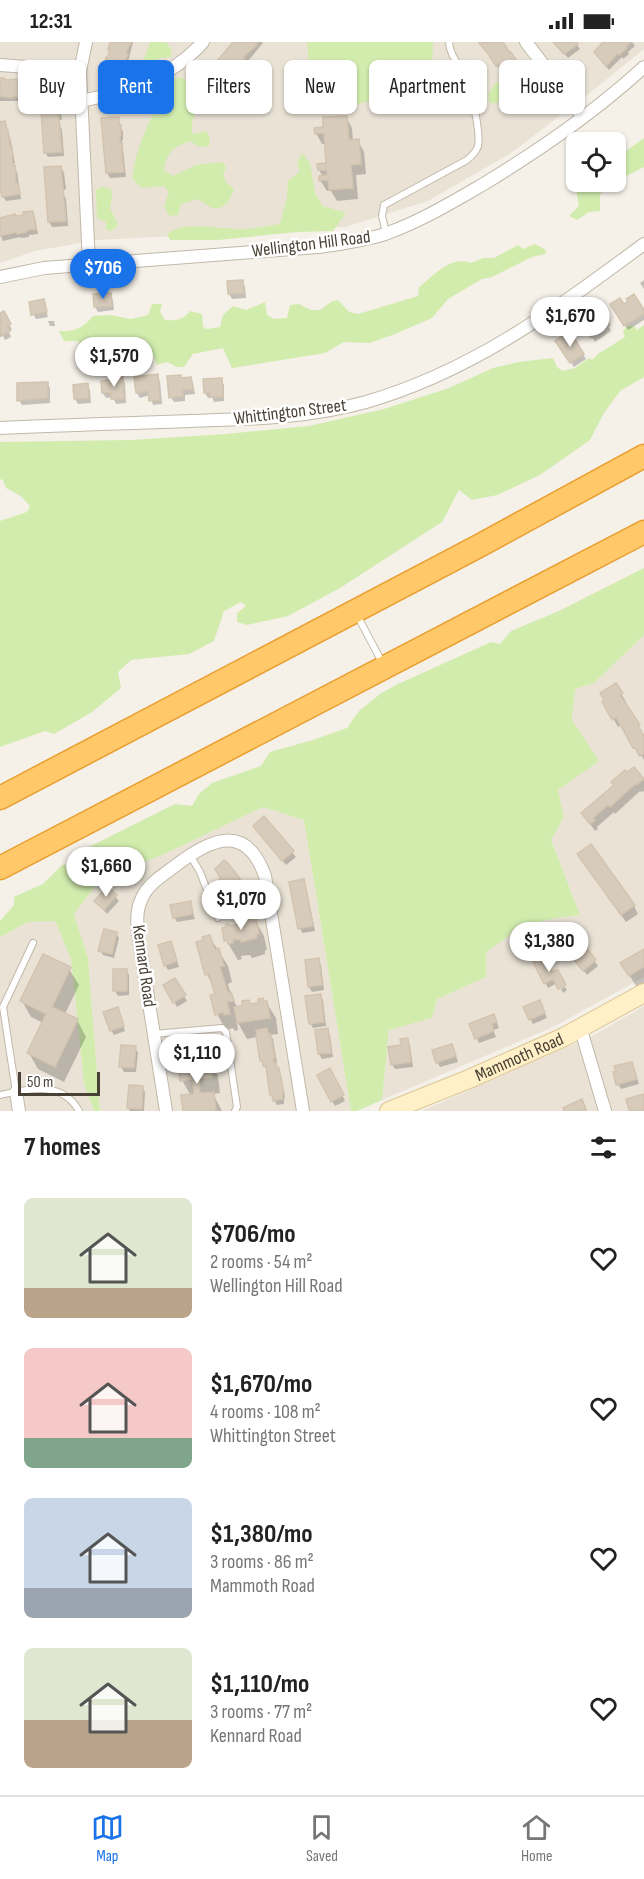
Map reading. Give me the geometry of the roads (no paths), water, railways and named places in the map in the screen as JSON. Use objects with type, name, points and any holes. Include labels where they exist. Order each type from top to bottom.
[{"type":"highway","points":[[0,798],[644,456]]},
{"type":"highway","points":[[0,868],[644,532]]},
{"type":"main road","name":"Mammoth Road","points":[[389,1111],[469,1079],[580,1029],[644,993]]},
{"type":"street","points":[[82,60],[86,42]]},
{"type":"street","points":[[86,100],[130,89],[155,78],[184,60],[203,42]]},
{"type":"street","points":[[526,42],[584,117]]},
{"type":"street","points":[[0,66],[18,67]]},
{"type":"street","name":"Wellington Hill Road","points":[[0,277],[18,272],[89,264],[318,247],[352,242],[386,233],[436,211],[527,157],[584,117],[644,67]]},
{"type":"street","points":[[82,114],[89,264]]},
{"type":"street","name":"Whittington Street","points":[[0,428],[253,419],[317,412],[366,402],[445,373],[494,348],[561,304],[644,244]]},
{"type":"street","name":"Kennard Road","points":[[166,1111],[138,934],[138,907],[149,887],[200,848],[237,840],[255,853],[265,876],[303,1111]]},
{"type":"street","points":[[580,1029],[605,1111]]},
{"type":"street","points":[[16,1092],[20,1111]]},
{"type":"lane","points":[[449,42],[454,60]]},
{"type":"lane","points":[[386,233],[382,216],[384,205],[467,160],[475,153],[479,134],[475,114]]},
{"type":"lane","points":[[355,611],[385,668]]},
{"type":"lane","points":[[190,855],[200,872],[218,918]]},
{"type":"lane","points":[[16,1092],[3,1006],[33,943]]},
{"type":"lane","points":[[154,1034],[222,1028],[226,1032],[237,1107],[235,1111]]},
{"type":"lane","points":[[157,1055],[228,1046]]},
{"type":"lane","points":[[0,1095],[44,1088],[59,1091],[72,1100],[79,1111]]}]
